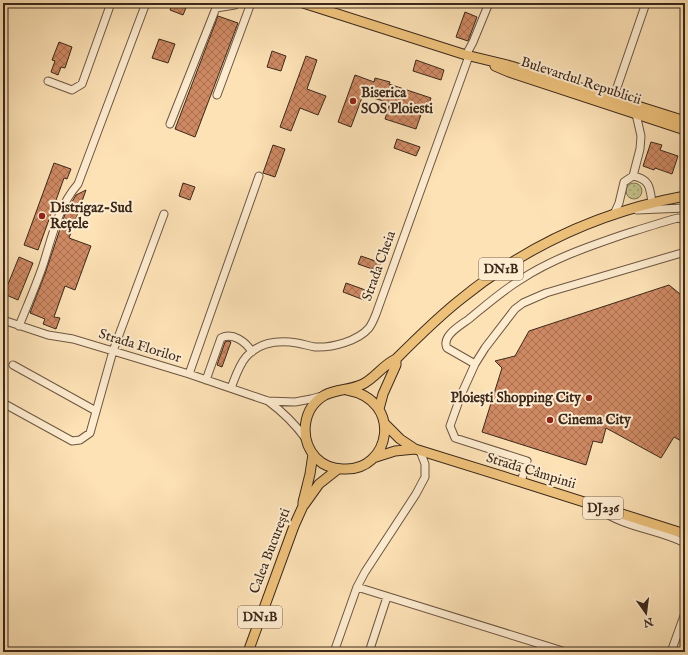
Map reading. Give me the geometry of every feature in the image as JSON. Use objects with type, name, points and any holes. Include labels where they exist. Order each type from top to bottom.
[{"type":"main road","name":"Bulevardul Republicii","points":[[304,3],[685,121]]},
{"type":"main road","name":"Bulevardul Republicii","points":[[468,55],[509,72],[685,130]]},
{"type":"main road","name":"DN1B","points":[[347,390],[368,381],[391,361],[396,359],[455,304],[482,282],[523,256],[566,232],[614,214],[652,203],[685,196]]},
{"type":"main road","name":"DN1B","points":[[379,409],[386,385],[396,365],[396,359]]},
{"type":"main road","name":"DN1B","points":[[347,390],[366,395],[373,401],[379,409],[384,423],[384,438],[382,446],[373,458],[357,468],[348,470],[338,469],[324,464],[313,454],[306,439],[305,430],[308,413],[312,406],[326,395],[336,391],[347,390]]},
{"type":"main road","name":"DJ236","points":[[384,423],[393,433],[417,450]]},
{"type":"main road","name":"Strada Câmpinii","points":[[417,450],[685,534]]},
{"type":"main road","name":"DJ236","points":[[373,458],[395,451],[417,450]]},
{"type":"main road","name":"DN1B","points":[[303,506],[313,454]]},
{"type":"main road","name":"DN1B","points":[[303,506],[320,484],[338,469]]},
{"type":"main road","name":"Calea București","points":[[248,652],[294,526],[303,506]]},
{"type":"street","points":[[48,81],[72,90],[82,84],[111,3]]},
{"type":"street","points":[[19,326],[43,266],[62,207],[69,194],[78,184],[146,3]]},
{"type":"street","points":[[170,124],[216,8],[235,5],[236,3]]},
{"type":"street","points":[[217,96],[251,3]]},
{"type":"street","name":"Strada Cheia","points":[[231,388],[245,358],[260,346],[283,342],[314,347],[329,346],[355,338],[363,334],[369,328],[376,314],[468,55],[489,3]]},
{"type":"street","points":[[613,99],[646,3]]},
{"type":"street","points":[[614,214],[619,203],[624,182],[632,176],[640,149],[641,136],[636,114]]},
{"type":"street","points":[[189,374],[259,176]]},
{"type":"street","points":[[632,176],[644,179],[647,183],[652,203]]},
{"type":"street","points":[[625,210],[685,208]]},
{"type":"street","points":[[3,403],[72,441],[80,440],[90,433],[113,351],[164,214]]},
{"type":"street","points":[[475,364],[447,348],[445,344],[446,340],[459,327],[520,279],[585,247],[678,218],[685,222]]},
{"type":"street","points":[[521,482],[527,461],[455,438],[450,426],[461,395],[475,364],[485,348],[515,309],[529,300],[562,288],[685,252]]},
{"type":"street","name":"Strada Florilor","points":[[3,320],[48,335],[113,351],[189,374],[268,401]]},
{"type":"street","points":[[206,380],[221,338],[230,336],[243,341],[252,352]]},
{"type":"street","points":[[14,365],[96,411]]},
{"type":"street","points":[[268,401],[295,402],[326,395]]},
{"type":"street","points":[[268,401],[299,428],[306,439]]},
{"type":"street","points":[[334,652],[357,588],[377,552],[423,482],[426,470],[425,464],[417,450]]},
{"type":"street","points":[[594,505],[609,516],[622,522],[685,543]]},
{"type":"street","points":[[357,588],[566,652]]},
{"type":"street","points":[[369,652],[387,597]]},
{"type":"street","points":[[671,652],[685,613]]},
{"type":"shaded area","points":[[634,183],[640,185],[642,191],[640,197],[634,199],[628,197],[626,191],[628,185]]},
{"type":"building","points":[[173,3],[188,3],[183,15],[170,10]]},
{"type":"building","points":[[465,12],[477,17],[468,41],[456,37]]},
{"type":"building","points":[[218,16],[238,23],[195,137],[175,129]]},
{"type":"building","points":[[159,39],[175,44],[168,63],[152,58]]},
{"type":"building","points":[[59,42],[72,47],[65,68],[61,67],[58,75],[51,72],[55,61],[52,60]]},
{"type":"building","points":[[272,51],[286,56],[281,71],[267,67]]},
{"type":"building","points":[[306,56],[317,60],[307,89],[326,96],[318,115],[300,108],[291,131],[280,127]]},
{"type":"building","points":[[416,60],[444,70],[441,80],[413,71]]},
{"type":"building","points":[[355,75],[374,82],[375,78],[390,82],[389,84],[431,98],[428,107],[424,106],[416,129],[385,119],[390,103],[363,95],[351,127],[338,122]]},
{"type":"building","points":[[397,139],[420,147],[416,156],[394,148]]},
{"type":"building","points":[[651,142],[662,145],[660,150],[678,156],[672,174],[655,168],[654,170],[643,166]]},
{"type":"building","points":[[273,145],[285,149],[275,177],[263,173]]},
{"type":"building","name":"Distrigaz-Sud Rețele","points":[[54,163],[71,169],[67,179],[64,178],[38,250],[24,245]]},
{"type":"building","points":[[183,183],[195,187],[190,200],[179,196]]},
{"type":"building","points":[[86,190],[69,238],[91,246],[75,290],[65,286],[54,317],[60,318],[56,329],[43,324],[45,319],[30,313],[65,214],[76,195]]},
{"type":"building","points":[[361,256],[381,263],[378,271],[358,264]]},
{"type":"building","points":[[19,257],[33,263],[18,300],[4,294]]},
{"type":"building","points":[[346,283],[368,291],[364,300],[343,292]]},
{"type":"building","name":"Ploiești Shopping City","points":[[669,285],[685,298],[685,443],[674,437],[661,458],[606,428],[602,443],[593,441],[586,465],[482,432],[502,368],[495,361],[515,356],[529,331]]},
{"type":"building","points":[[225,342],[231,342],[222,367],[217,365]]},
{"type":"place","name":"Biserica SOS Ploiesti","points":[[353,101]]},
{"type":"place","name":"Distrigaz-Sud Rețele","points":[[42,216]]},
{"type":"place","name":"Ploiești Shopping City","points":[[589,398]]},
{"type":"place","name":"Cinema City","points":[[550,420]]}]
